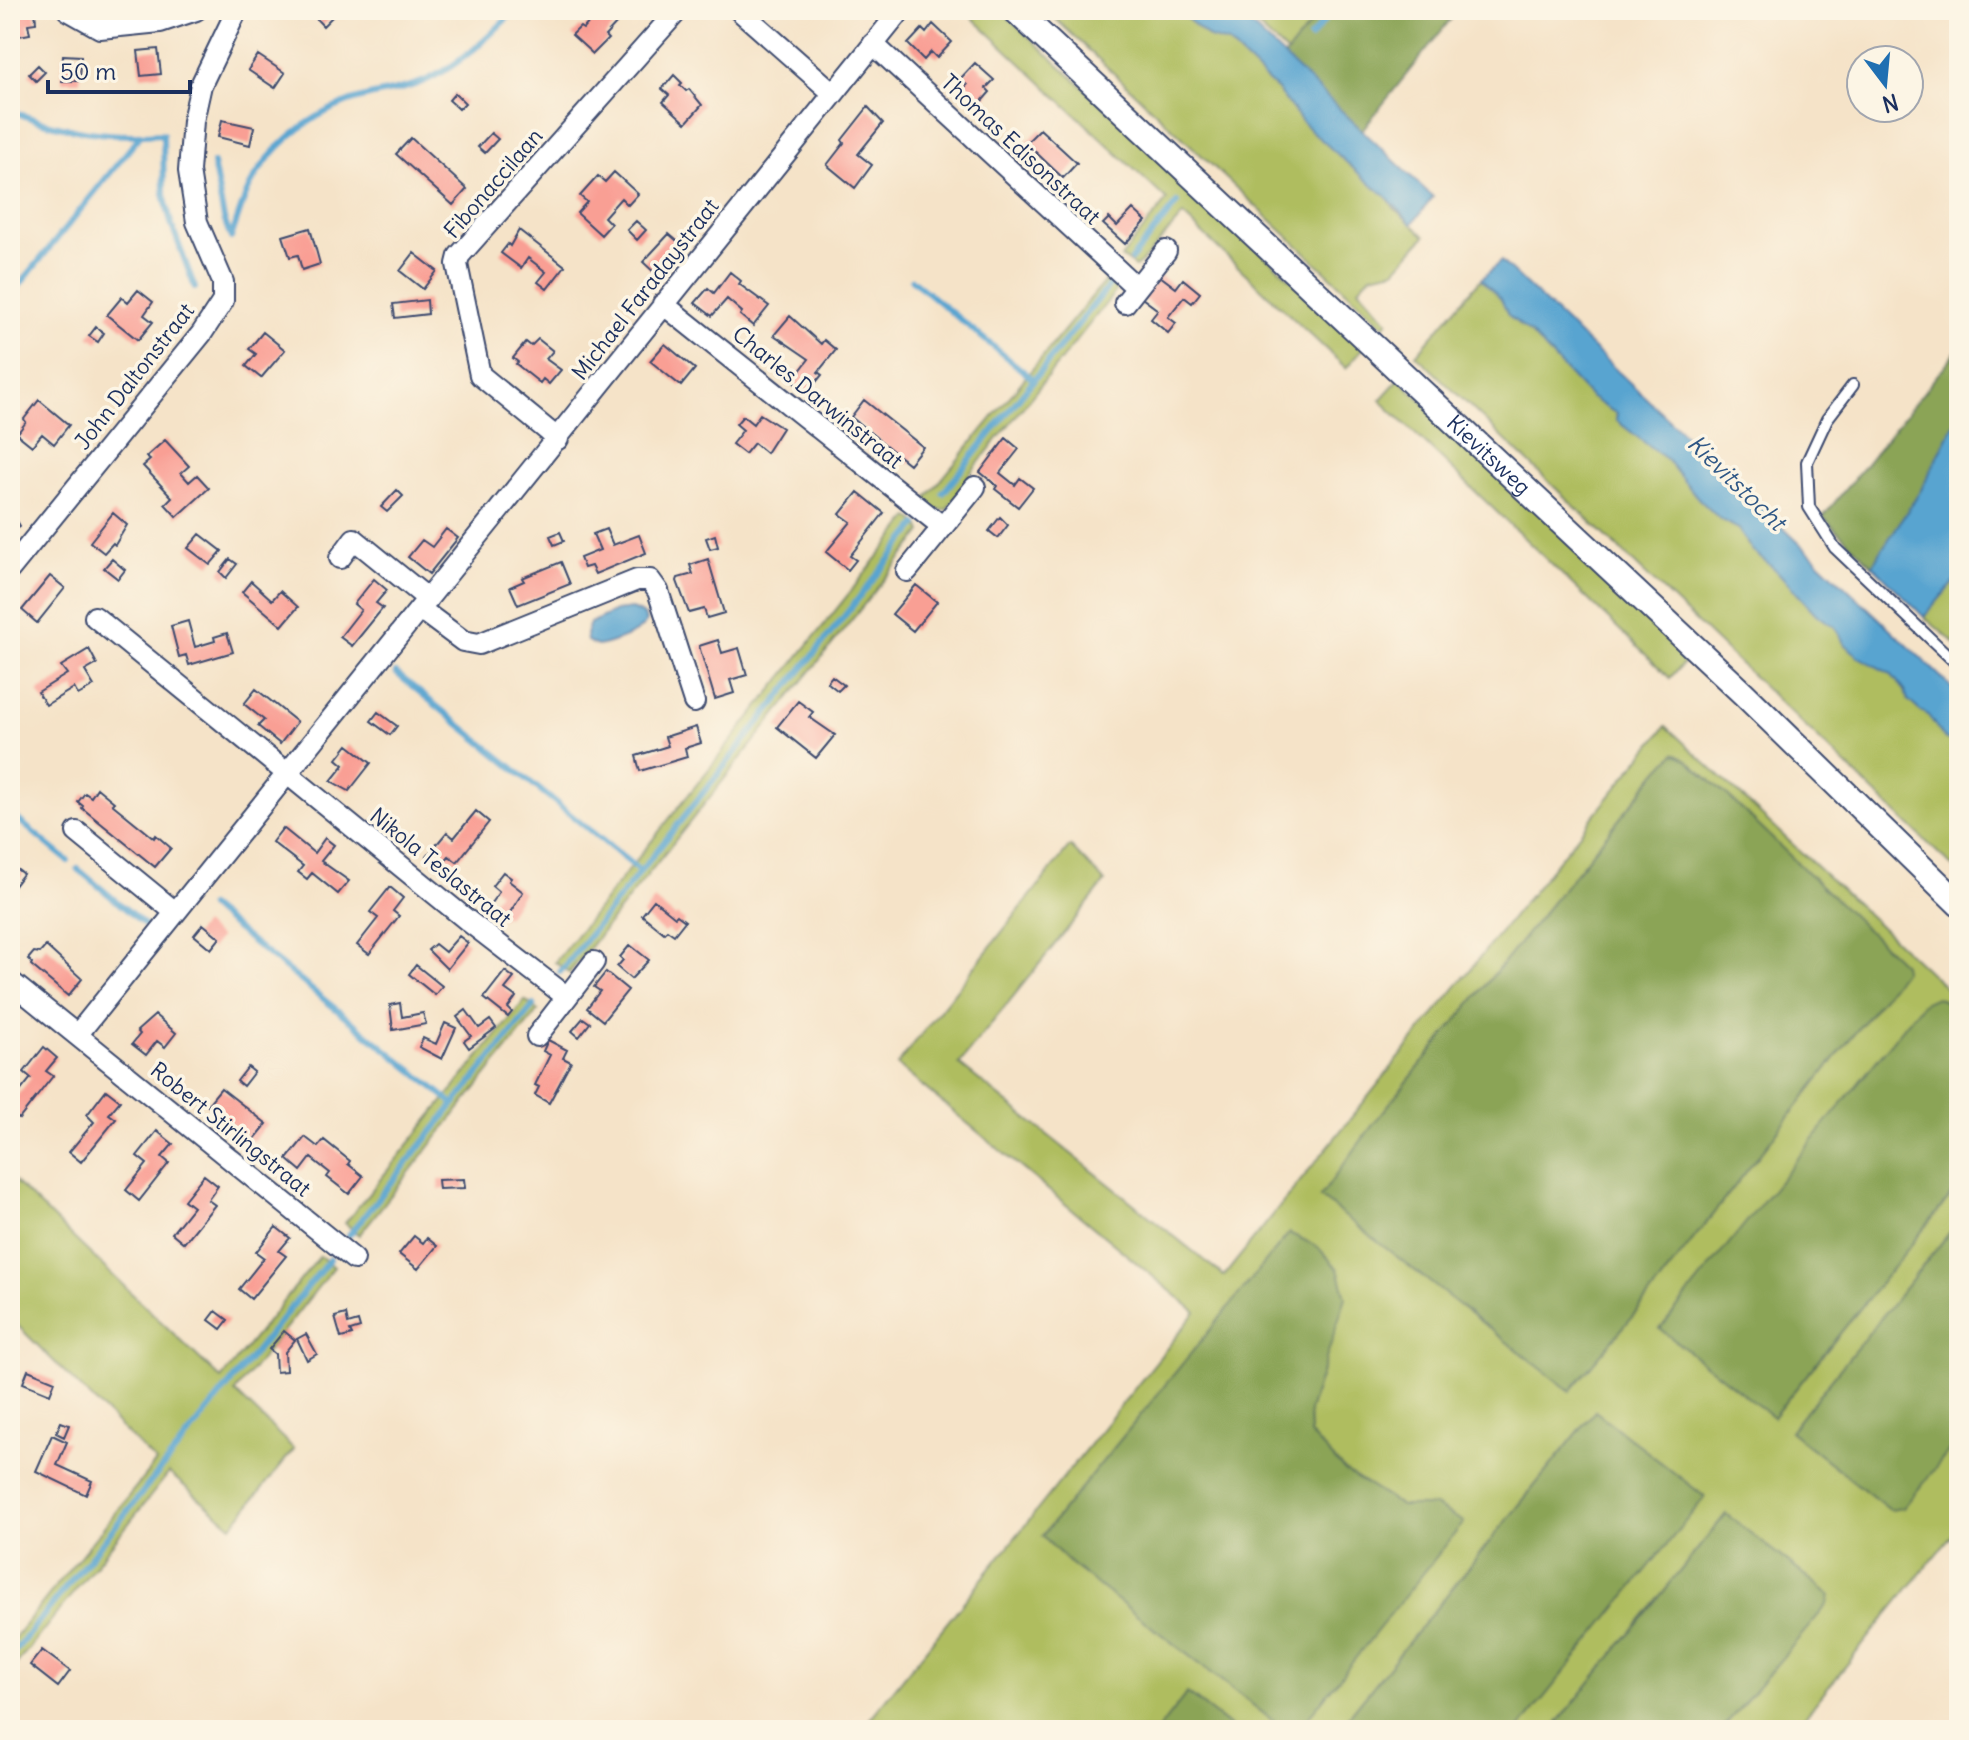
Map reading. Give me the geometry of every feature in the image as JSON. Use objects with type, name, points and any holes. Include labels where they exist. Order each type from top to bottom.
[{"type":"street","points":[[68,10],[100,28],[160,22],[196,10]]},
{"type":"street","name":"John Daltonstraat","points":[[10,569],[202,333],[223,301],[223,282],[197,222],[189,171],[193,121],[201,85],[237,10]]},
{"type":"street","name":"Fibonaccilaan","points":[[558,439],[480,375],[457,264],[459,256],[678,10]]},
{"type":"street","points":[[739,10],[833,93]]},
{"type":"street","name":"Michael Faradaystraat","points":[[77,1035],[901,10]]},
{"type":"street","name":"Kievitsweg","points":[[1015,10],[1743,693],[1959,904]]},
{"type":"street","name":"Thomas Edisonstraat","points":[[873,44],[1131,295],[1166,251]]},
{"type":"street","name":"Charles Darwinstraat","points":[[663,304],[943,527]]},
{"type":"street","points":[[907,571],[975,487]]},
{"type":"street","points":[[340,558],[354,539],[463,641],[479,644],[637,580],[650,580],[658,591],[694,702]]},
{"type":"street","points":[[95,617],[287,773]]},
{"type":"street","name":"Nikola Teslastraat","points":[[287,773],[567,997]]},
{"type":"street","points":[[77,832],[175,912]]},
{"type":"street","points":[[537,1036],[594,962]]},
{"type":"street","name":"Robert Stirlingstraat","points":[[10,981],[354,1259]]},
{"type":"lane","points":[[1853,385],[1827,419],[1807,462],[1809,507],[1835,548],[1959,666]]},
{"type":"green space","points":[[964,10],[1000,10],[1364,347],[1346,368],[1183,215],[1135,267],[1121,257],[1167,200]]},
{"type":"green space","points":[[1046,10],[1177,10],[1210,38],[1228,43],[1278,91],[1305,125],[1386,194],[1394,208],[1425,236],[1395,270],[1371,275],[1359,288],[1388,321],[1384,326]]},
{"type":"green space","points":[[1240,10],[1420,10],[1343,104]]},
{"type":"green space","points":[[1322,10],[1458,10],[1362,130],[1284,57]]},
{"type":"green space","points":[[1108,277],[1116,291],[968,476],[971,479],[946,510],[934,510],[923,502]]},
{"type":"green space","points":[[1481,279],[1501,299],[1509,315],[1590,397],[1617,414],[1616,420],[1667,460],[1698,498],[1721,520],[1739,529],[1745,535],[1747,544],[1776,570],[1816,614],[1835,627],[1845,645],[1859,657],[1891,674],[1905,691],[1908,700],[1927,713],[1944,738],[1959,748],[1959,873],[1416,355]]},
{"type":"green space","points":[[1959,348],[1959,415],[1921,490],[1872,565],[1823,517]]},
{"type":"green space","points":[[1399,379],[1690,655],[1670,678],[1380,400]]},
{"type":"green space","points":[[910,517],[922,532],[569,973],[555,962]]},
{"type":"green space","points":[[1959,576],[1959,647],[1924,617]]},
{"type":"green space","points":[[1666,726],[1959,1000],[1959,1016],[1936,997],[1773,1417],[1959,1185],[1959,1221],[1790,1431],[1890,1510],[1903,1507],[1959,1439],[1959,1526],[1794,1730],[1721,1730],[1736,1711],[1726,1514],[1552,1730],[1518,1730],[1704,1497],[1595,1411],[1338,1730],[1298,1730],[1435,1506],[1401,1506],[1345,1471],[1310,1434],[1309,1411],[1326,1358],[1289,1234],[1042,1536],[1072,1565],[1285,1730],[1235,1730],[1187,1693],[1158,1730],[861,1730],[1196,1312],[897,1065],[1070,846],[1105,882],[959,1064],[1224,1276]],"holes":[[[1675,754],[1686,759],[1732,800],[1904,970],[1637,1311],[1320,1197],[1378,1118],[1659,770]]]},
{"type":"green space","points":[[1675,753],[1732,800],[1903,964],[1904,970],[1637,1311],[1570,1391],[1320,1197],[1378,1118]]},
{"type":"green space","points":[[1936,997],[1959,1016],[1959,1185],[1773,1417],[1660,1329],[1923,1003]]},
{"type":"green space","points":[[525,1000],[538,1011],[359,1235],[345,1223]]},
{"type":"green space","points":[[10,1177],[221,1379],[320,1256],[334,1267],[235,1392],[294,1449],[232,1526],[169,1473],[10,1672],[10,1643],[156,1462],[10,1318]]},
{"type":"green space","points":[[1959,1221],[1959,1439],[1903,1508],[1890,1510],[1790,1431]]},
{"type":"green space","points":[[1289,1233],[1317,1246],[1338,1269],[1346,1297],[1309,1411],[1310,1434],[1345,1471],[1401,1506],[1435,1506],[1464,1522],[1298,1730],[1285,1730],[1072,1565],[1042,1536]]},
{"type":"green space","points":[[1595,1411],[1705,1497],[1518,1730],[1338,1730]]},
{"type":"green space","points":[[1726,1514],[1830,1595],[1828,1604],[1721,1730],[1552,1730]]},
{"type":"green space","points":[[1187,1693],[1235,1730],[1158,1730]]},
{"type":"water","points":[[1177,10],[1232,10],[1241,16],[1433,197],[1412,224],[1384,194],[1305,125],[1278,91],[1228,43],[1210,38]]},
{"type":"water","points":[[1501,261],[1959,694],[1959,748],[1944,738],[1927,714],[1908,700],[1905,691],[1891,674],[1859,657],[1845,644],[1835,627],[1816,614],[1776,570],[1752,550],[1739,529],[1721,520],[1667,460],[1616,420],[1617,414],[1590,397],[1530,333],[1508,315],[1501,299],[1481,279]]},
{"type":"water","points":[[1959,415],[1959,576],[1924,617],[1872,565],[1921,490]]},
{"type":"water","points":[[631,609],[646,621],[643,627],[597,646],[587,641],[590,623],[615,611]]},
{"type":"building","points":[[10,10],[35,10],[36,23],[28,24],[30,34],[13,37]]},
{"type":"building","points":[[308,10],[339,10],[323,26]]},
{"type":"building","points":[[600,10],[605,10],[618,22],[605,36],[608,39],[593,54],[572,35],[580,27],[583,29]]},
{"type":"building","points":[[933,24],[952,42],[937,58],[931,52],[924,60],[908,44],[922,29],[926,33]]},
{"type":"building","points":[[158,49],[161,74],[141,76],[138,51]]},
{"type":"building","points":[[63,55],[81,56],[80,81],[62,81]]},
{"type":"building","points":[[258,55],[285,73],[275,88],[248,70]]},
{"type":"building","points":[[975,63],[994,80],[986,88],[990,92],[976,108],[960,92],[967,85],[960,79]]},
{"type":"building","points":[[38,65],[45,72],[36,81],[29,74]]},
{"type":"building","points":[[674,75],[682,83],[680,85],[686,91],[689,89],[702,105],[686,123],[663,102],[669,95],[662,89]]},
{"type":"building","points":[[455,93],[465,103],[459,109],[449,100]]},
{"type":"building","points":[[868,107],[883,123],[858,154],[872,165],[855,188],[827,165]]},
{"type":"building","points":[[222,120],[254,127],[250,145],[218,137]]},
{"type":"building","points":[[1040,129],[1077,163],[1063,178],[1026,143]]},
{"type":"building","points":[[491,133],[498,139],[485,153],[478,147]]},
{"type":"building","points":[[411,138],[467,189],[453,205],[396,154]]},
{"type":"building","points":[[614,172],[638,194],[628,205],[621,198],[604,217],[611,224],[601,235],[577,213],[587,202],[580,196],[598,176],[605,182]]},
{"type":"building","points":[[1133,209],[1146,221],[1125,244],[1103,224],[1109,218],[1117,226]]},
{"type":"building","points":[[636,221],[646,230],[637,240],[627,230]]},
{"type":"building","points":[[310,228],[320,264],[302,270],[298,255],[290,257],[283,236]]},
{"type":"building","points":[[519,230],[565,266],[547,289],[538,282],[546,272],[528,258],[521,268],[501,253],[508,244],[510,246]]},
{"type":"building","points":[[669,234],[683,246],[657,275],[643,262]]},
{"type":"building","points":[[414,253],[437,271],[423,289],[400,271]]},
{"type":"building","points":[[730,272],[741,281],[739,284],[769,306],[753,326],[727,299],[712,316],[695,303],[708,288],[714,293]]},
{"type":"building","points":[[1160,276],[1176,288],[1183,279],[1200,293],[1192,303],[1184,297],[1168,317],[1176,323],[1168,333],[1151,319],[1158,310],[1142,298]]},
{"type":"building","points":[[138,290],[153,302],[144,315],[153,322],[138,340],[107,315],[122,297],[128,302]]},
{"type":"building","points":[[427,300],[428,314],[395,318],[393,304]]},
{"type":"building","points":[[790,316],[821,344],[824,340],[836,350],[818,372],[822,375],[807,393],[792,381],[809,359],[774,335]]},
{"type":"building","points":[[96,327],[104,333],[98,342],[89,336]]},
{"type":"building","points":[[263,332],[285,350],[261,378],[246,366],[256,354],[249,349]]},
{"type":"building","points":[[538,339],[553,351],[546,359],[561,370],[549,384],[543,379],[540,383],[513,358],[526,342],[531,346]]},
{"type":"building","points":[[665,344],[695,369],[681,386],[650,361]]},
{"type":"building","points":[[39,400],[69,425],[54,444],[42,434],[32,446],[17,434]]},
{"type":"building","points":[[864,400],[923,447],[909,464],[851,417]]},
{"type":"building","points":[[760,414],[782,428],[766,453],[754,443],[745,454],[732,444],[743,430],[736,424],[743,416],[753,424]]},
{"type":"building","points":[[1006,438],[1019,449],[1000,473],[1015,485],[1020,478],[1033,488],[1018,507],[980,472]]},
{"type":"building","points":[[165,440],[189,466],[181,473],[189,482],[197,475],[209,488],[177,517],[165,504],[172,497],[143,466],[150,460],[146,457]]},
{"type":"building","points":[[397,490],[403,496],[387,512],[381,507]]},
{"type":"building","points":[[858,492],[884,513],[850,556],[856,560],[848,570],[826,552],[851,522],[840,514]]},
{"type":"building","points":[[10,509],[20,526],[10,532]]},
{"type":"building","points":[[113,513],[127,525],[115,545],[113,543],[104,553],[90,542]]},
{"type":"building","points":[[1000,517],[1008,525],[998,538],[989,531]]},
{"type":"building","points":[[446,529],[458,538],[429,574],[408,557],[422,540],[432,547]]},
{"type":"building","points":[[606,529],[613,545],[639,535],[646,553],[595,574],[591,566],[584,568],[580,558],[600,550],[593,534]]},
{"type":"building","points":[[560,532],[564,541],[554,545],[550,536]]},
{"type":"building","points":[[200,534],[222,551],[210,565],[188,548]]},
{"type":"building","points":[[715,535],[718,547],[710,549],[706,538]]},
{"type":"building","points":[[112,559],[125,570],[118,579],[104,568]]},
{"type":"building","points":[[230,559],[237,564],[226,578],[220,572]]},
{"type":"building","points":[[708,559],[724,613],[707,618],[704,609],[689,613],[677,581],[693,574],[690,565]]},
{"type":"building","points":[[561,562],[570,584],[518,605],[510,587],[524,581],[522,578]]},
{"type":"building","points":[[50,576],[65,588],[37,623],[22,610]]},
{"type":"building","points":[[374,579],[387,590],[376,603],[383,608],[352,646],[340,637],[361,610],[354,604]]},
{"type":"building","points":[[251,581],[272,600],[280,591],[298,607],[282,626],[242,592]]},
{"type":"building","points":[[916,585],[937,602],[913,631],[892,614]]},
{"type":"building","points":[[188,621],[195,647],[215,641],[214,637],[227,633],[233,652],[189,665],[186,655],[179,657],[171,626]]},
{"type":"building","points":[[718,640],[722,653],[739,648],[747,675],[730,680],[734,693],[715,699],[699,646]]},
{"type":"building","points":[[89,649],[97,664],[85,671],[94,686],[78,695],[74,688],[46,705],[38,692],[67,674],[61,666]]},
{"type":"building","points":[[832,676],[844,685],[838,691],[827,682]]},
{"type":"building","points":[[256,689],[297,722],[280,744],[258,726],[264,720],[244,704]]},
{"type":"building","points":[[798,701],[813,712],[809,717],[835,735],[816,758],[777,727]]},
{"type":"building","points":[[378,712],[397,726],[390,735],[371,721]]},
{"type":"building","points":[[696,727],[701,743],[685,748],[687,757],[640,771],[636,756],[668,746],[665,737]]},
{"type":"building","points":[[348,745],[371,763],[349,791],[331,781],[344,765],[337,759]]},
{"type":"building","points":[[97,788],[114,802],[112,804],[171,848],[155,867],[82,808],[78,802],[85,793],[91,797]]},
{"type":"building","points":[[476,811],[489,822],[457,862],[449,856],[440,867],[427,856],[447,832],[454,838]]},
{"type":"building","points":[[283,828],[314,853],[325,838],[334,845],[321,861],[349,881],[338,894],[312,873],[307,879],[298,872],[303,866],[272,842]]},
{"type":"building","points":[[10,864],[23,874],[10,891]]},
{"type":"building","points":[[503,872],[523,892],[507,917],[504,915],[502,918],[488,907],[499,892],[492,886]]},
{"type":"building","points":[[390,887],[403,898],[393,911],[399,916],[369,954],[357,945],[378,918],[370,912]]},
{"type":"building","points":[[654,900],[685,921],[674,935],[667,930],[664,933],[642,915]]},
{"type":"building","points":[[203,924],[220,938],[211,949],[194,935]]},
{"type":"building","points":[[459,936],[468,943],[447,969],[428,950],[435,944],[445,952]]},
{"type":"building","points":[[630,945],[649,960],[631,979],[617,967],[623,960],[620,957]]},
{"type":"building","points":[[46,946],[82,979],[68,996],[28,959]]},
{"type":"building","points":[[416,965],[442,986],[435,995],[409,974]]},
{"type":"building","points":[[505,971],[514,978],[505,989],[516,997],[508,1008],[512,1012],[508,1017],[484,998]]},
{"type":"building","points":[[606,972],[628,990],[603,1021],[587,1008],[600,991],[594,987]]},
{"type":"building","points":[[400,1003],[402,1017],[423,1013],[426,1024],[393,1030],[390,1005]]},
{"type":"building","points":[[466,1010],[479,1028],[490,1020],[496,1028],[469,1048],[464,1041],[471,1036],[457,1017]]},
{"type":"building","points":[[155,1015],[176,1033],[165,1047],[157,1041],[146,1055],[132,1044],[140,1034],[137,1031]]},
{"type":"building","points":[[583,1018],[590,1023],[579,1037],[572,1031]]},
{"type":"building","points":[[445,1023],[456,1028],[442,1059],[419,1047],[423,1038],[436,1044]]},
{"type":"building","points":[[548,1040],[567,1050],[563,1058],[571,1062],[549,1103],[535,1095],[539,1087],[535,1085],[550,1055],[543,1051]]},
{"type":"building","points":[[44,1047],[57,1058],[46,1071],[53,1076],[19,1119],[10,1112],[10,1104],[31,1078],[24,1072]]},
{"type":"building","points":[[248,1067],[254,1072],[243,1086],[237,1081]]},
{"type":"building","points":[[221,1088],[267,1124],[253,1141],[207,1105]]},
{"type":"building","points":[[106,1090],[120,1101],[109,1114],[116,1119],[81,1162],[69,1152],[94,1122],[87,1115]]},
{"type":"building","points":[[157,1131],[173,1144],[162,1157],[169,1163],[139,1201],[126,1190],[147,1164],[137,1156]]},
{"type":"building","points":[[305,1137],[318,1147],[324,1140],[363,1176],[349,1194],[327,1177],[330,1173],[311,1158],[301,1171],[287,1159]]},
{"type":"building","points":[[204,1175],[218,1186],[208,1200],[215,1205],[184,1243],[172,1233],[193,1207],[184,1200]]},
{"type":"building","points":[[464,1179],[465,1188],[439,1189],[438,1180]]},
{"type":"building","points":[[276,1227],[290,1238],[279,1251],[286,1256],[251,1299],[239,1289],[264,1258],[256,1252]]},
{"type":"building","points":[[414,1236],[423,1243],[427,1238],[437,1246],[418,1269],[399,1254]]},
{"type":"building","points":[[216,1311],[228,1320],[221,1329],[209,1320]]},
{"type":"building","points":[[346,1314],[348,1324],[358,1321],[360,1328],[350,1331],[352,1335],[341,1338],[335,1317]]},
{"type":"building","points":[[284,1331],[295,1340],[285,1352],[286,1371],[276,1372],[275,1354],[269,1349]]},
{"type":"building","points":[[306,1334],[317,1354],[307,1360],[297,1339]]},
{"type":"building","points":[[28,1370],[55,1381],[50,1394],[23,1383]]},
{"type":"building","points":[[61,1422],[69,1425],[64,1437],[56,1433]]},
{"type":"building","points":[[52,1435],[67,1442],[57,1465],[92,1481],[86,1495],[36,1471]]},
{"type":"building","points":[[42,1650],[70,1671],[58,1687],[30,1665]]},
{"type":"waterway","points":[[213,163],[231,238],[258,172],[290,136],[331,109],[408,87],[441,73],[475,49],[515,10]]},
{"type":"waterway","points":[[1310,38],[1333,10]]},
{"type":"waterway","points":[[10,110],[47,123],[85,131],[123,135],[163,134],[164,194],[171,223],[195,288]]},
{"type":"waterway","points":[[10,297],[140,136]]},
{"type":"waterway","points":[[1131,260],[1177,203]]},
{"type":"waterway","points":[[912,280],[1034,380]]},
{"type":"waterway","points":[[943,493],[1112,282]]},
{"type":"waterway","points":[[560,972],[917,525]]},
{"type":"waterway","points":[[396,673],[640,871]]},
{"type":"waterway","points":[[10,813],[68,861]]},
{"type":"waterway","points":[[78,869],[145,925]]},
{"type":"waterway","points":[[209,907],[454,1104]]},
{"type":"waterway","points":[[349,1235],[534,1005]]},
{"type":"waterway","points":[[10,1657],[330,1259]]},
{"type":"water label","name":"Kievitstocht","points":[[1737,482]]}]
